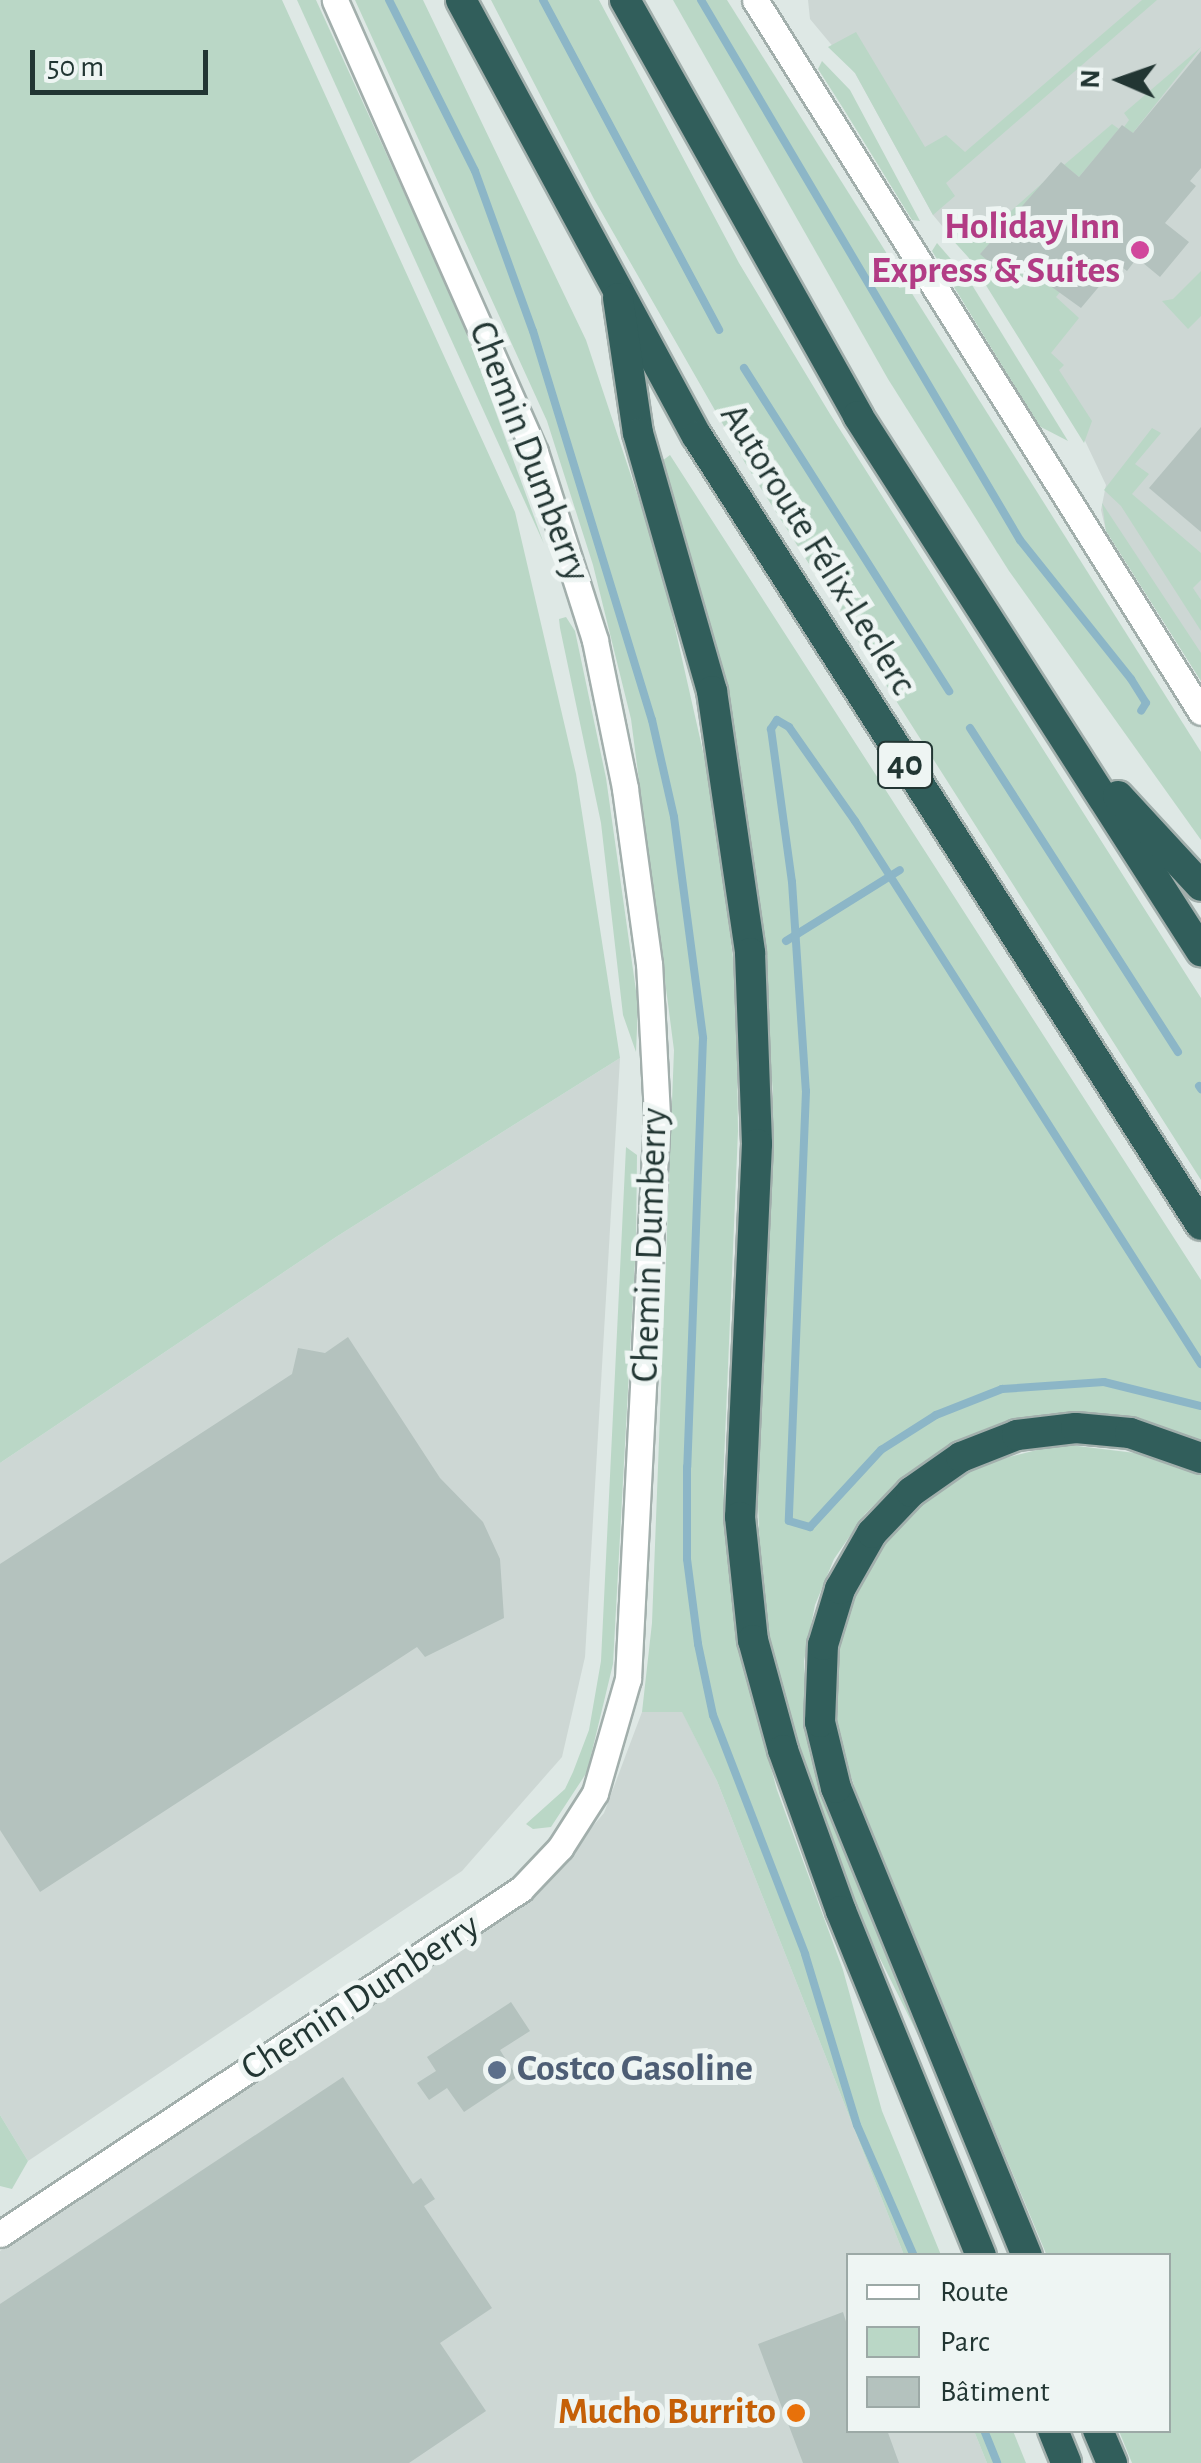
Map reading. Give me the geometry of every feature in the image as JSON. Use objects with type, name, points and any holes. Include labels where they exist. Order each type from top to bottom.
[{"type":"highway","name":"Autoroute Félix-Leclerc","points":[[462,0],[618,298],[758,536],[1201,1225]]},
{"type":"highway","points":[[624,0],[839,384],[1201,951]]},
{"type":"highway","points":[[618,298],[638,433],[712,691],[748,937],[757,1144],[740,1517],[753,1640],[783,1750],[841,1911],[980,2253]]},
{"type":"highway","points":[[1062,735],[1201,886]]},
{"type":"highway","points":[[1025,2253],[836,1788],[820,1722],[822,1645],[840,1589],[872,1534],[911,1492],[962,1457],[1017,1435],[1076,1428],[1130,1432],[1201,1458]]},
{"type":"highway","points":[[1054,2433],[1066,2463]]},
{"type":"highway","points":[[1099,2433],[1112,2463]]},
{"type":"street","name":"Chemin Dumberry","points":[[0,2234],[521,1889],[560,1848],[596,1794],[628,1679],[657,1115],[649,964],[625,788],[595,640],[535,452],[335,0]]},
{"type":"street","points":[[755,0],[1201,712]]},
{"type":"shaded area","points":[[808,0],[1201,0],[1201,681],[1106,531],[1101,510],[1106,485],[1077,424],[969,258],[933,215],[855,73],[810,19]]},
{"type":"shaded area","points":[[620,1058],[585,1657],[562,1757],[462,1871],[28,2161],[0,2115],[0,1463],[336,1237]]},
{"type":"shaded area","points":[[682,1711],[717,1781],[903,2253],[846,2253],[846,2433],[975,2433],[987,2463],[0,2463],[0,2251],[536,1893],[604,1813],[642,1712]]},
{"type":"green space","points":[[0,0],[282,0],[515,512],[576,774],[620,1058],[336,1237],[0,1463]]},
{"type":"green space","points":[[297,0],[316,0],[461,317],[544,544]]},
{"type":"green space","points":[[355,0],[423,0],[586,340],[661,566],[714,800],[736,983],[738,1131],[723,1485],[737,1642],[777,1790],[843,1970],[882,2111],[940,2253],[903,2253],[717,1781],[682,1712],[642,1712],[652,1623],[674,1050],[631,719],[593,565],[547,421]]},
{"type":"green space","points":[[491,0],[599,0],[739,263],[830,414],[1201,998],[1201,1180],[748,468],[594,199]]},
{"type":"green space","points":[[673,0],[727,0],[1201,752],[1201,840],[1009,571],[888,379]]},
{"type":"green space","points":[[1142,0],[1157,0],[946,183],[955,196],[933,215],[855,73],[828,47],[856,32],[925,147],[946,135],[965,152]]},
{"type":"green space","points":[[1201,47],[1132,134],[1124,127],[1129,120],[1124,113]]},
{"type":"green space","points":[[822,61],[850,90],[920,221],[912,220],[818,69]]},
{"type":"green space","points":[[1112,124],[1119,129],[1079,177],[1064,165]]},
{"type":"green space","points":[[1047,179],[980,254],[1017,262],[1043,284],[1051,276],[1061,291],[1056,297],[1079,318],[1051,353],[1064,365],[1059,370],[1092,421],[1084,443],[969,258],[948,235],[971,217],[986,233]]},
{"type":"green space","points":[[937,243],[969,280],[1068,441],[1039,426],[932,251]]},
{"type":"green space","points":[[1201,271],[1201,316],[1188,329],[1162,301],[1173,299]]},
{"type":"green space","points":[[1152,428],[1161,433],[1135,464],[1149,474],[1132,494],[1201,553],[1201,580],[1193,588],[1201,600],[1201,631],[1121,506],[1104,490]]},
{"type":"green space","points":[[670,455],[1201,1280],[1201,1445],[1113,1417],[1053,1413],[1006,1421],[957,1441],[904,1476],[865,1514],[834,1559],[815,1605],[804,1661],[809,1751],[925,2049],[836,1870],[772,1658],[762,1605],[757,1478],[773,1094],[758,888],[722,672],[662,461]]},
{"type":"green space","points":[[1102,503],[1201,653],[1201,681],[1106,531]]},
{"type":"green space","points":[[566,617],[575,631],[606,778],[638,1005],[636,1052],[623,1015],[601,823],[560,628],[559,619]]},
{"type":"green space","points":[[626,1147],[637,1155],[636,1243],[613,1664],[587,1772],[551,1827],[533,1829],[526,1824],[565,1789],[573,1772],[589,1730],[601,1661]]},
{"type":"green space","points":[[1061,1444],[1160,1456],[1201,1473],[1201,2463],[1132,2463],[1120,2433],[1171,2433],[1171,2253],[1046,2253],[866,1821],[833,1723],[836,1644],[848,1603],[900,1521],[936,1489],[981,1464]]},
{"type":"green space","points":[[0,2115],[28,2161],[12,2189],[0,2186]]},
{"type":"green space","points":[[975,2433],[1014,2433],[1026,2463],[987,2463]]},
{"type":"building","points":[[1201,51],[1201,168],[1190,181],[1196,186],[1165,223],[1189,242],[1160,277],[1137,258],[1127,271],[1118,264],[1081,308],[1017,262],[1005,276],[980,254],[1061,162],[1079,177],[1122,125],[1133,133]]},
{"type":"building","points":[[1201,427],[1201,532],[1149,488]]},
{"type":"building","points":[[348,1337],[440,1478],[483,1522],[500,1559],[504,1618],[425,1657],[417,1647],[40,1892],[0,1830],[0,1564],[292,1374],[298,1348],[325,1353]]},
{"type":"building","points":[[511,2002],[530,2031],[500,2050],[517,2077],[464,2112],[447,2088],[429,2100],[417,2083],[436,2071],[427,2057]]},
{"type":"building","points":[[343,2077],[413,2184],[421,2178],[435,2199],[424,2206],[492,2308],[440,2343],[486,2411],[409,2463],[0,2463],[0,2304]]},
{"type":"building","points":[[843,2312],[846,2433],[888,2433],[899,2463],[803,2463],[758,2344]]},
{"type":"waterway","points":[[389,0],[475,171],[533,331],[652,720],[674,817],[703,1038],[687,1467],[687,1559],[698,1644],[713,1715],[805,1954],[857,2125],[913,2253]]},
{"type":"waterway","points":[[543,0],[719,330]]},
{"type":"waterway","points":[[701,0],[1020,540],[1131,679],[1146,703],[1141,711]]},
{"type":"waterway","points":[[744,368],[949,691]]},
{"type":"waterway","points":[[1201,1364],[855,821],[789,727],[777,720],[771,729],[792,882],[806,1091],[789,1521],[810,1527],[881,1450],[936,1415],[1002,1389],[1104,1382],[1201,1406]]},
{"type":"waterway","points":[[970,728],[1178,1052]]},
{"type":"waterway","points":[[786,941],[900,870]]},
{"type":"waterway","points":[[985,2433],[997,2463]]},
{"type":"place","name":"Holiday Inn Express & Suites","points":[[1140,250]]},
{"type":"place","name":"Costco Gasoline","points":[[497,2070]]},
{"type":"place","name":"Mucho Burrito","points":[[796,2413]]}]
